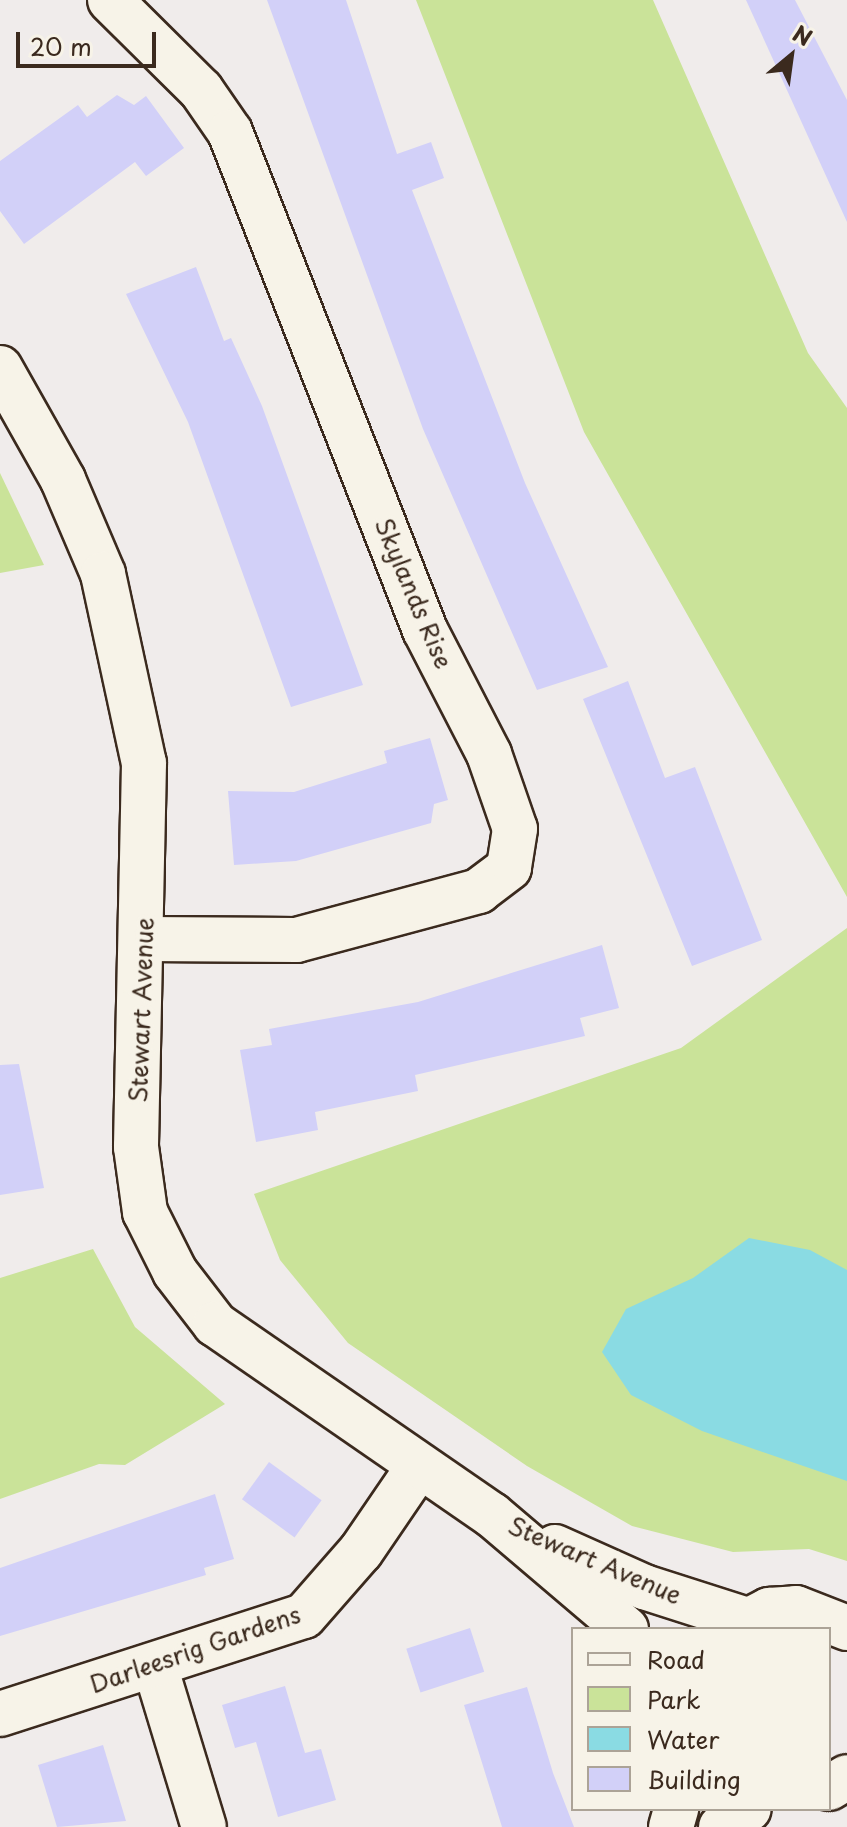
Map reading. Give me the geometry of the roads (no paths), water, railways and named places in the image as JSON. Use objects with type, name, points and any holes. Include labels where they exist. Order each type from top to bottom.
[{"type":"street","name":"Skylands Rise","points":[[110,0],[201,90],[230,132],[425,630],[489,754],[515,829],[509,868],[479,891],[296,940],[145,939]]},
{"type":"street","name":"Stewart Avenue","points":[[0,368],[63,480],[103,574],[127,665],[144,763],[145,939],[136,1147],[145,1212],[175,1272],[215,1324],[492,1515],[624,1627]]},
{"type":"street","name":"Darleesrig Gardens","points":[[0,1714],[304,1616],[361,1551],[419,1466]]},
{"type":"street","name":"Stewart Avenue","points":[[492,1515],[644,1587],[738,1624]]},
{"type":"street","points":[[738,1624],[796,1608],[847,1628]]},
{"type":"street","points":[[155,1666],[204,1827]]},
{"type":"street","points":[[721,1827],[746,1811]]},
{"type":"water","points":[[749,1238],[810,1250],[847,1270],[847,1481],[702,1431],[631,1395],[602,1352],[626,1309],[693,1278]]}]
